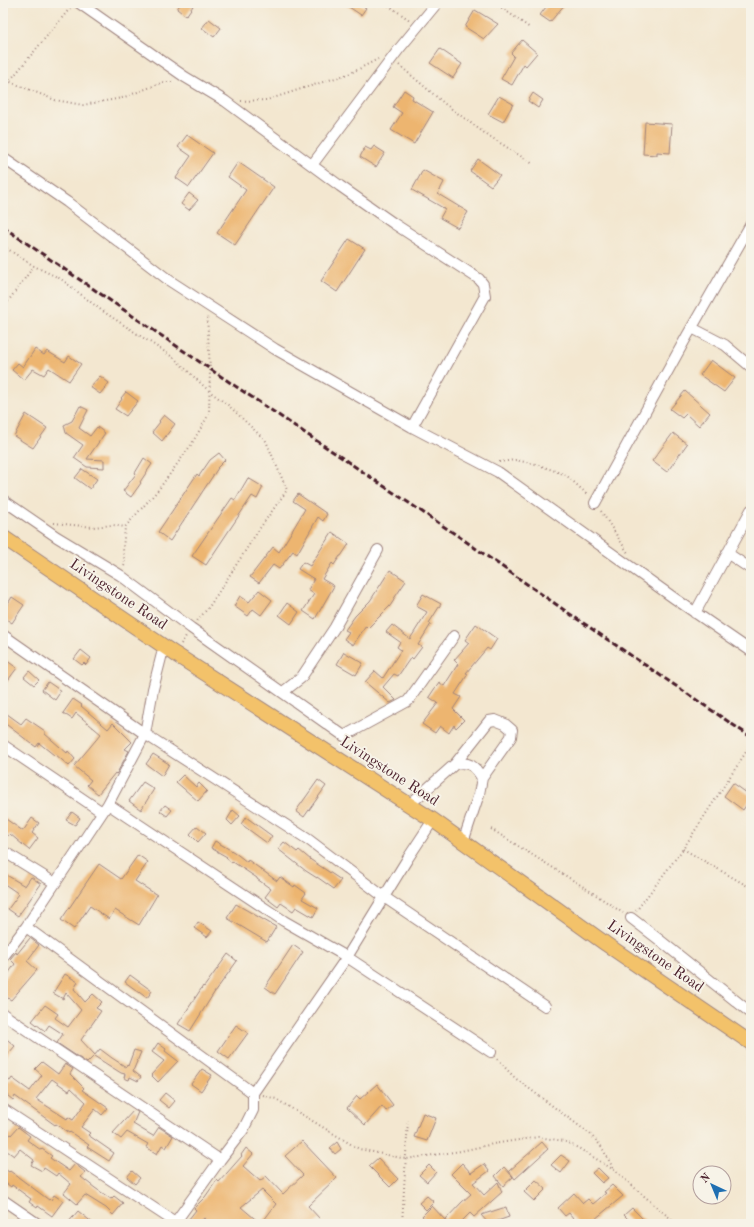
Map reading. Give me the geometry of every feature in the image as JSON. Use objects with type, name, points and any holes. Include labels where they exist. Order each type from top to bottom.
[{"type":"highway","name":"Livingstone Road","points":[[3,537],[169,650],[433,820],[606,944],[751,1043]]},
{"type":"street","points":[[79,3],[185,77],[225,101],[393,223],[480,279],[483,284],[485,296],[412,427]]},
{"type":"street","points":[[312,165],[392,59],[437,3]]},
{"type":"street","points":[[3,158],[67,202],[170,281],[275,349],[412,427],[498,472],[751,651]]},
{"type":"street","points":[[595,503],[751,224]]},
{"type":"street","points":[[692,328],[725,345],[751,367]]},
{"type":"street","points":[[3,500],[70,545],[120,575],[191,628],[344,736],[408,701],[454,636]]},
{"type":"street","points":[[695,612],[751,510]]},
{"type":"street","points":[[283,692],[301,678],[335,627],[378,550]]},
{"type":"street","points":[[727,553],[751,569]]},
{"type":"street","points":[[3,635],[145,734],[309,840],[384,897],[545,1006]]},
{"type":"street","points":[[3,957],[26,927],[108,804],[145,734],[153,689],[169,650]]},
{"type":"street","points":[[410,806],[455,764],[489,721],[495,720],[505,724],[512,730],[511,737],[482,778],[479,794],[463,842]]},
{"type":"street","points":[[3,745],[102,812]]},
{"type":"street","points":[[455,764],[463,762],[476,768],[482,778]]},
{"type":"street","points":[[108,804],[284,921],[346,957],[491,1052]]},
{"type":"street","points":[[3,1109],[174,1223],[243,1130],[253,1110],[253,1093],[346,957],[433,820]]},
{"type":"street","points":[[3,851],[55,883]]},
{"type":"street","points":[[631,918],[751,1014]]},
{"type":"street","points":[[26,927],[253,1093]]},
{"type":"street","points":[[3,1014],[220,1160]]},
{"type":"street","points":[[3,1200],[38,1224]]},
{"type":"path","points":[[3,89],[74,3]]},
{"type":"path","points":[[385,3],[418,27]]},
{"type":"path","points":[[495,3],[530,28]]},
{"type":"path","points":[[225,101],[267,100],[351,73],[379,59]]},
{"type":"path","points":[[392,59],[445,104],[483,132],[533,164]]},
{"type":"path","points":[[3,83],[8,82],[55,100],[84,105],[122,98],[164,82],[178,81],[185,77]]},
{"type":"path","points":[[3,246],[34,266],[61,279],[101,310],[174,358],[209,391],[228,404],[266,441],[287,490],[260,528],[209,607],[169,650]]},
{"type":"path","points":[[3,308],[34,266]]},
{"type":"path","points":[[120,575],[125,564],[123,549],[125,527],[159,489],[191,445],[209,414],[210,369],[206,304]]},
{"type":"path","points":[[482,464],[515,460],[536,464],[566,475],[585,491],[595,503],[629,554]]},
{"type":"path","points":[[35,522],[93,527],[113,525],[125,527]]},
{"type":"path","points":[[606,944],[631,918],[683,849],[748,749]]},
{"type":"path","points":[[491,829],[631,918]]},
{"type":"path","points":[[683,849],[751,888]]},
{"type":"path","points":[[491,1052],[514,1078],[590,1134],[601,1146],[614,1170]]},
{"type":"path","points":[[253,1093],[276,1099],[358,1149],[406,1159],[538,1137],[564,1141],[614,1170],[678,1224]]},
{"type":"path","points":[[402,1224],[408,1120]]},
{"type":"building","points":[[181,3],[188,3],[193,6],[186,16],[177,9]]},
{"type":"building","points":[[343,3],[358,3],[366,8],[361,15]]},
{"type":"building","points":[[549,3],[566,3],[550,22],[540,15]]},
{"type":"building","points":[[475,10],[498,24],[484,39],[465,27]]},
{"type":"building","points":[[209,19],[221,28],[214,37],[202,28]]},
{"type":"building","points":[[522,40],[537,53],[526,66],[524,64],[512,85],[501,79],[514,56],[511,53]]},
{"type":"building","points":[[440,49],[462,64],[453,78],[430,63]]},
{"type":"building","points":[[404,90],[413,96],[412,99],[433,112],[414,144],[391,130],[402,113],[393,107]]},
{"type":"building","points":[[533,93],[543,100],[538,108],[528,101]]},
{"type":"building","points":[[499,96],[513,104],[503,122],[488,114]]},
{"type":"building","points":[[645,122],[672,124],[670,153],[657,152],[657,155],[643,154]]},
{"type":"building","points":[[187,135],[213,153],[189,187],[176,178],[191,156],[178,147]]},
{"type":"building","points":[[374,146],[385,153],[376,167],[360,157],[365,147],[371,150]]},
{"type":"building","points":[[478,159],[500,175],[491,186],[470,171]]},
{"type":"building","points":[[238,162],[274,187],[235,245],[217,233],[246,190],[228,177]]},
{"type":"building","points":[[423,170],[444,182],[438,194],[468,212],[458,228],[440,218],[445,209],[412,190]]},
{"type":"building","points":[[189,193],[198,200],[189,210],[181,204]]},
{"type":"building","points":[[349,239],[365,249],[337,292],[321,281]]},
{"type":"building","points":[[35,349],[44,355],[47,351],[65,362],[69,356],[81,364],[69,381],[49,368],[44,375],[33,369],[24,380],[12,370],[18,363],[23,367]]},
{"type":"building","points":[[711,360],[735,378],[724,392],[700,375]]},
{"type":"building","points":[[100,376],[109,383],[100,394],[90,387]]},
{"type":"building","points":[[685,391],[710,413],[699,426],[686,414],[682,418],[670,409]]},
{"type":"building","points":[[126,392],[138,401],[126,416],[115,409]]},
{"type":"building","points":[[80,406],[88,410],[79,428],[90,436],[97,427],[105,433],[87,459],[104,460],[104,468],[87,467],[74,458],[83,445],[66,433],[64,425],[72,421]]},
{"type":"building","points":[[26,414],[47,428],[33,448],[14,436]]},
{"type":"building","points":[[164,415],[175,424],[162,441],[152,432]]},
{"type":"building","points":[[673,433],[687,444],[667,472],[652,461]]},
{"type":"building","points":[[219,453],[225,460],[217,468],[170,541],[158,532],[197,474],[199,476],[210,460]]},
{"type":"building","points":[[144,458],[152,464],[131,497],[123,491],[136,474],[135,473]]},
{"type":"building","points":[[82,469],[97,479],[90,489],[75,478]]},
{"type":"building","points":[[248,478],[263,487],[257,499],[252,496],[206,565],[192,556],[232,498],[235,500]]},
{"type":"building","points":[[298,494],[327,514],[323,521],[318,517],[297,554],[293,551],[279,569],[273,565],[259,583],[250,577],[273,547],[279,552],[305,509],[293,501]]},
{"type":"building","points":[[332,532],[349,544],[334,565],[332,563],[322,579],[334,586],[315,619],[303,611],[314,594],[308,590],[314,579],[298,569],[303,562],[310,566]]},
{"type":"building","points":[[390,570],[406,581],[390,606],[368,628],[366,626],[353,645],[344,639],[349,632],[345,630],[355,616],[370,601]]},
{"type":"building","points":[[259,590],[272,600],[261,615],[253,609],[248,616],[234,606],[240,596],[249,602]]},
{"type":"building","points":[[423,594],[441,604],[418,645],[422,647],[413,659],[411,657],[398,676],[394,674],[383,687],[396,700],[390,703],[365,682],[375,671],[383,678],[401,650],[397,647],[400,642],[386,632],[392,625],[410,639],[427,612],[416,606]]},
{"type":"building","points":[[12,597],[24,605],[12,623],[3,617],[3,611]]},
{"type":"building","points":[[287,603],[299,612],[291,624],[279,615]]},
{"type":"building","points":[[476,624],[497,639],[490,650],[487,648],[466,673],[468,674],[455,694],[461,697],[453,709],[464,720],[456,728],[454,725],[449,733],[440,726],[435,733],[422,724],[438,703],[429,697],[439,682],[444,686],[458,664],[454,660],[469,643],[465,640]]},
{"type":"building","points":[[81,650],[91,658],[86,665],[84,663],[82,665],[74,659]]},
{"type":"building","points":[[344,652],[363,663],[356,675],[337,664]]},
{"type":"building","points":[[3,658],[17,668],[3,687]]},
{"type":"building","points":[[29,671],[39,680],[34,685],[24,677]]},
{"type":"building","points":[[48,682],[61,691],[55,700],[42,690]]},
{"type":"building","points":[[73,699],[82,705],[81,706],[108,729],[113,723],[132,742],[125,749],[129,751],[117,773],[115,773],[98,794],[87,785],[91,780],[74,766],[101,734],[76,713],[72,719],[63,713]]},
{"type":"building","points":[[3,711],[21,724],[26,718],[45,731],[45,734],[67,753],[68,751],[75,759],[69,766],[39,743],[36,747],[3,722]]},
{"type":"building","points":[[153,754],[169,764],[162,776],[146,764]]},
{"type":"building","points":[[183,775],[196,787],[199,783],[207,791],[198,801],[176,782]]},
{"type":"building","points":[[318,780],[326,786],[304,817],[296,811]]},
{"type":"building","points":[[143,782],[154,789],[141,810],[129,801]]},
{"type":"building","points":[[733,783],[751,796],[743,810],[724,796]]},
{"type":"building","points":[[165,805],[172,810],[167,816],[160,811]]},
{"type":"building","points":[[233,810],[240,816],[232,825],[227,820]]},
{"type":"building","points":[[72,812],[80,818],[75,825],[66,820]]},
{"type":"building","points":[[3,817],[23,831],[32,818],[39,823],[32,833],[38,838],[29,850],[10,834],[8,836],[3,832]]},
{"type":"building","points":[[246,817],[272,836],[267,843],[241,824]]},
{"type":"building","points":[[197,826],[206,833],[198,842],[190,834]]},
{"type":"building","points":[[215,841],[234,852],[247,862],[248,860],[277,881],[280,877],[306,893],[302,899],[318,908],[313,917],[296,907],[293,911],[281,903],[278,907],[265,897],[271,889],[233,862],[232,863],[226,858],[227,857],[211,848]]},
{"type":"building","points":[[284,842],[297,852],[299,850],[341,880],[334,889],[306,871],[278,849]]},
{"type":"building","points":[[138,855],[148,862],[135,881],[157,895],[139,925],[115,910],[109,919],[90,906],[74,929],[61,920],[99,864],[121,879]]},
{"type":"building","points":[[3,873],[25,886],[31,877],[41,884],[18,916],[8,909],[19,894],[3,883]]},
{"type":"building","points":[[236,904],[276,927],[267,942],[227,918]]},
{"type":"building","points":[[198,922],[212,931],[207,937],[194,928]]},
{"type":"building","points":[[30,938],[39,945],[27,961],[37,970],[11,1000],[3,995],[3,981],[15,964],[10,959],[16,952],[17,954]]},
{"type":"building","points":[[293,945],[303,952],[275,994],[265,987]]},
{"type":"building","points":[[228,954],[237,961],[214,993],[190,1031],[178,1024],[203,986],[204,987]]},
{"type":"building","points":[[65,974],[78,982],[74,989],[85,1002],[93,994],[102,1002],[96,1008],[101,1011],[81,1040],[95,1055],[87,1063],[57,1043],[63,1034],[49,1025],[45,1031],[32,1021],[45,1005],[58,1014],[55,1018],[68,1027],[81,1010],[66,993],[63,999],[53,993]]},
{"type":"building","points":[[130,975],[152,991],[147,998],[125,982]]},
{"type":"building","points":[[236,1025],[248,1033],[229,1059],[218,1051]]},
{"type":"building","points":[[3,1036],[15,1046],[3,1060]]},
{"type":"building","points":[[158,1043],[166,1049],[165,1051],[178,1061],[158,1082],[151,1075],[164,1061],[152,1052]]},
{"type":"building","points":[[100,1049],[126,1067],[127,1065],[128,1066],[134,1050],[141,1052],[133,1071],[141,1077],[138,1081],[130,1077],[129,1080],[124,1078],[125,1074],[94,1056]]},
{"type":"building","points":[[42,1062],[58,1074],[65,1064],[73,1069],[70,1074],[84,1088],[82,1090],[108,1108],[102,1115],[95,1109],[81,1127],[90,1133],[88,1135],[114,1153],[109,1161],[87,1147],[89,1145],[70,1132],[69,1133],[56,1124],[55,1125],[15,1096],[13,1100],[3,1092],[3,1077],[10,1081],[12,1078],[30,1091],[42,1075],[35,1069]],"holes":[[[52,1079],[69,1091],[71,1088],[86,1102],[73,1120],[68,1117],[67,1119],[36,1099]]]},
{"type":"building","points":[[202,1069],[212,1075],[201,1091],[191,1084]]},
{"type":"building","points":[[377,1084],[393,1105],[386,1111],[382,1106],[365,1125],[347,1108],[357,1096],[360,1099]]},
{"type":"building","points":[[165,1093],[175,1101],[169,1108],[159,1100]]},
{"type":"building","points":[[134,1110],[138,1112],[133,1124],[153,1136],[159,1127],[173,1136],[166,1148],[162,1145],[157,1154],[146,1147],[148,1144],[127,1132],[121,1139],[113,1133]]},
{"type":"building","points":[[423,1113],[436,1118],[427,1141],[414,1137]]},
{"type":"building","points":[[18,1127],[30,1136],[27,1140],[52,1156],[50,1158],[69,1171],[75,1164],[85,1172],[81,1177],[111,1199],[114,1196],[123,1203],[113,1215],[106,1208],[85,1195],[77,1204],[64,1193],[71,1184],[58,1173],[56,1176],[44,1168],[42,1171],[31,1165],[34,1160],[20,1149],[14,1156],[3,1148],[3,1129],[11,1135]]},
{"type":"building","points":[[302,1141],[337,1178],[308,1206],[320,1219],[314,1224],[261,1224],[211,1224],[204,1218],[199,1224],[185,1224],[196,1210],[194,1208],[205,1197],[217,1180],[219,1182],[242,1156],[241,1155],[246,1148],[253,1154],[243,1166],[260,1181],[266,1176],[283,1194],[303,1175],[285,1156]],"holes":[[[262,1190],[276,1204],[261,1224],[241,1207]]]},
{"type":"building","points":[[337,1142],[341,1149],[335,1154],[330,1148]]},
{"type":"building","points":[[542,1142],[548,1149],[515,1179],[509,1171]]},
{"type":"building","points":[[561,1155],[570,1161],[561,1173],[551,1165]]},
{"type":"building","points":[[378,1158],[398,1179],[390,1187],[369,1166]]},
{"type":"building","points":[[462,1163],[471,1173],[484,1164],[489,1171],[473,1183],[484,1195],[498,1182],[502,1192],[474,1217],[470,1213],[459,1224],[430,1224],[422,1216],[432,1206],[445,1220],[471,1194],[451,1174]]},
{"type":"building","points":[[429,1165],[436,1172],[427,1182],[419,1175]]},
{"type":"building","points":[[504,1167],[513,1177],[503,1186],[495,1176]]},
{"type":"building","points":[[3,1168],[9,1172],[10,1171],[49,1200],[51,1200],[54,1195],[63,1201],[52,1216],[38,1206],[37,1208],[29,1202],[31,1199],[12,1185],[11,1187],[3,1181]]},
{"type":"building","points":[[598,1168],[608,1178],[602,1183],[592,1173]]},
{"type":"building","points":[[132,1171],[140,1178],[135,1184],[127,1177]]},
{"type":"building","points":[[536,1180],[546,1189],[534,1201],[524,1192]]},
{"type":"building","points":[[612,1185],[623,1196],[589,1224],[578,1224],[569,1213],[565,1216],[558,1208],[574,1193],[583,1203],[588,1199],[593,1204],[606,1193],[604,1192]]},
{"type":"building","points":[[427,1196],[434,1202],[426,1210],[419,1203]]},
{"type":"building","points":[[506,1207],[509,1217],[489,1224],[481,1215]]},
{"type":"building","points":[[632,1208],[648,1224],[633,1224],[624,1215]]},
{"type":"building","points":[[78,1211],[94,1224],[67,1224]]},
{"type":"railway","points":[[3,227],[751,737]]}]
